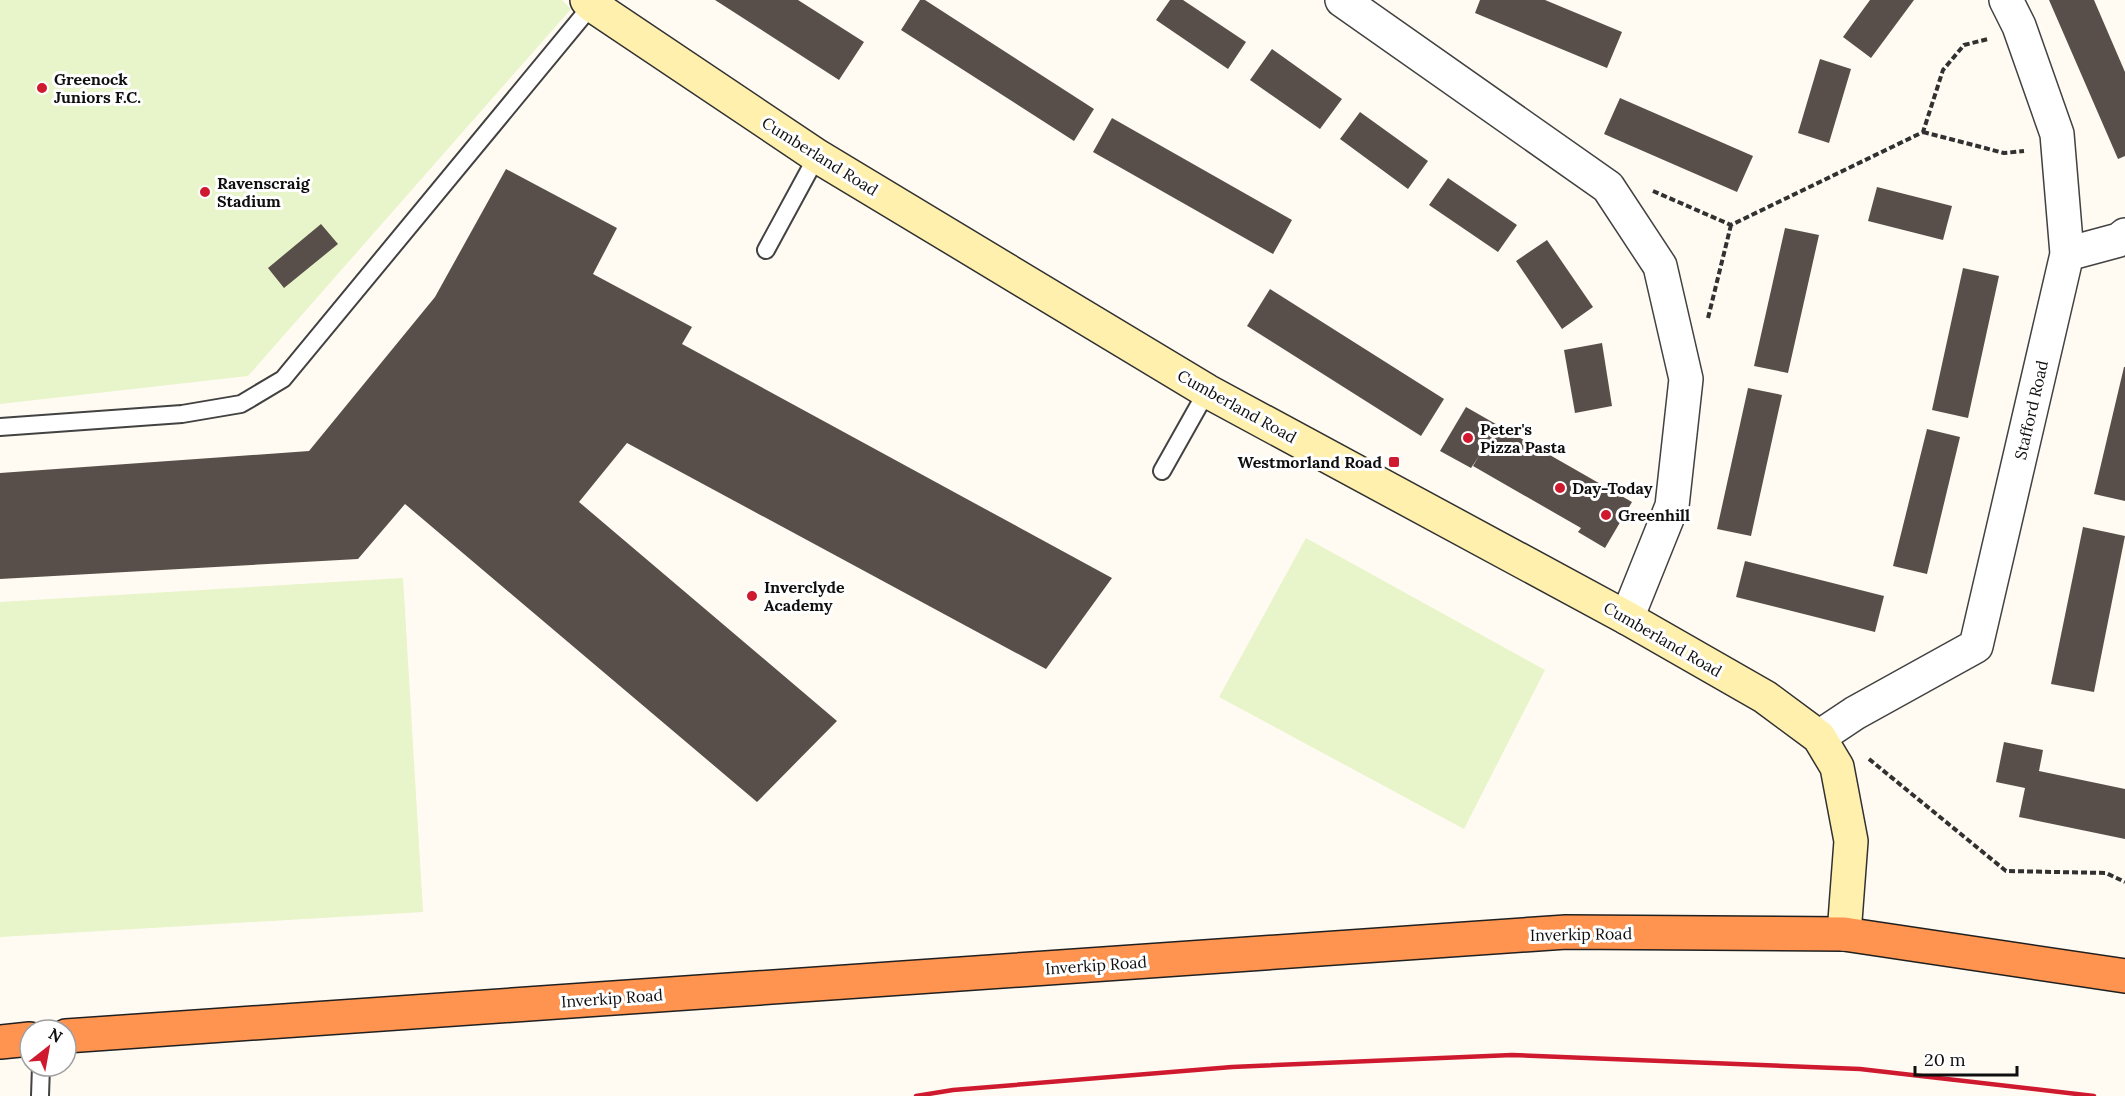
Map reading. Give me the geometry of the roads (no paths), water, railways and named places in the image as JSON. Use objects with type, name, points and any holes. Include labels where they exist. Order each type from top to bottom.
[{"type":"highway","name":"Inverkip Road","points":[[78,1035],[1566,932],[1844,934],[2125,976]]},
{"type":"highway","points":[[0,1041],[18,1040]]},
{"type":"street","points":[[1342,0],[1608,187],[1660,266],[1686,379],[1672,506],[1627,618]]},
{"type":"street","name":"Cumberland Road","points":[[589,3],[817,156],[1207,391],[1627,618],[1765,697],[1819,737],[1837,767],[1851,841],[1844,934]]},
{"type":"street","name":"Stafford Road","points":[[1819,737],[1855,713],[1976,646],[2067,254],[2057,134],[2012,13]]},
{"type":"street","points":[[2067,254],[2119,240],[2125,235]]},
{"type":"lane","points":[[0,427],[182,414],[241,404],[283,379],[589,3]]},
{"type":"lane","points":[[766,250],[817,156]]},
{"type":"lane","points":[[1162,471],[1207,391]]},
{"type":"lane","points":[[40,1096],[41,1078]]},
{"type":"railway","points":[[916,1096],[953,1090],[1232,1067],[1512,1055],[1860,1069],[2094,1096]]},
{"type":"place","name":"Greenock Juniors F.C.","points":[[42,88]]},
{"type":"place","name":"Ravenscraig Stadium","points":[[205,192]]},
{"type":"place","name":"Peter's Pizza Pasta","points":[[1468,438]]},
{"type":"place","name":"Westmorland Road","points":[[1394,462]]},
{"type":"place","name":"Day-Today","points":[[1560,488]]},
{"type":"place","name":"Greenhill","points":[[1606,515]]},
{"type":"place","name":"Inverclyde Academy","points":[[752,596]]}]
